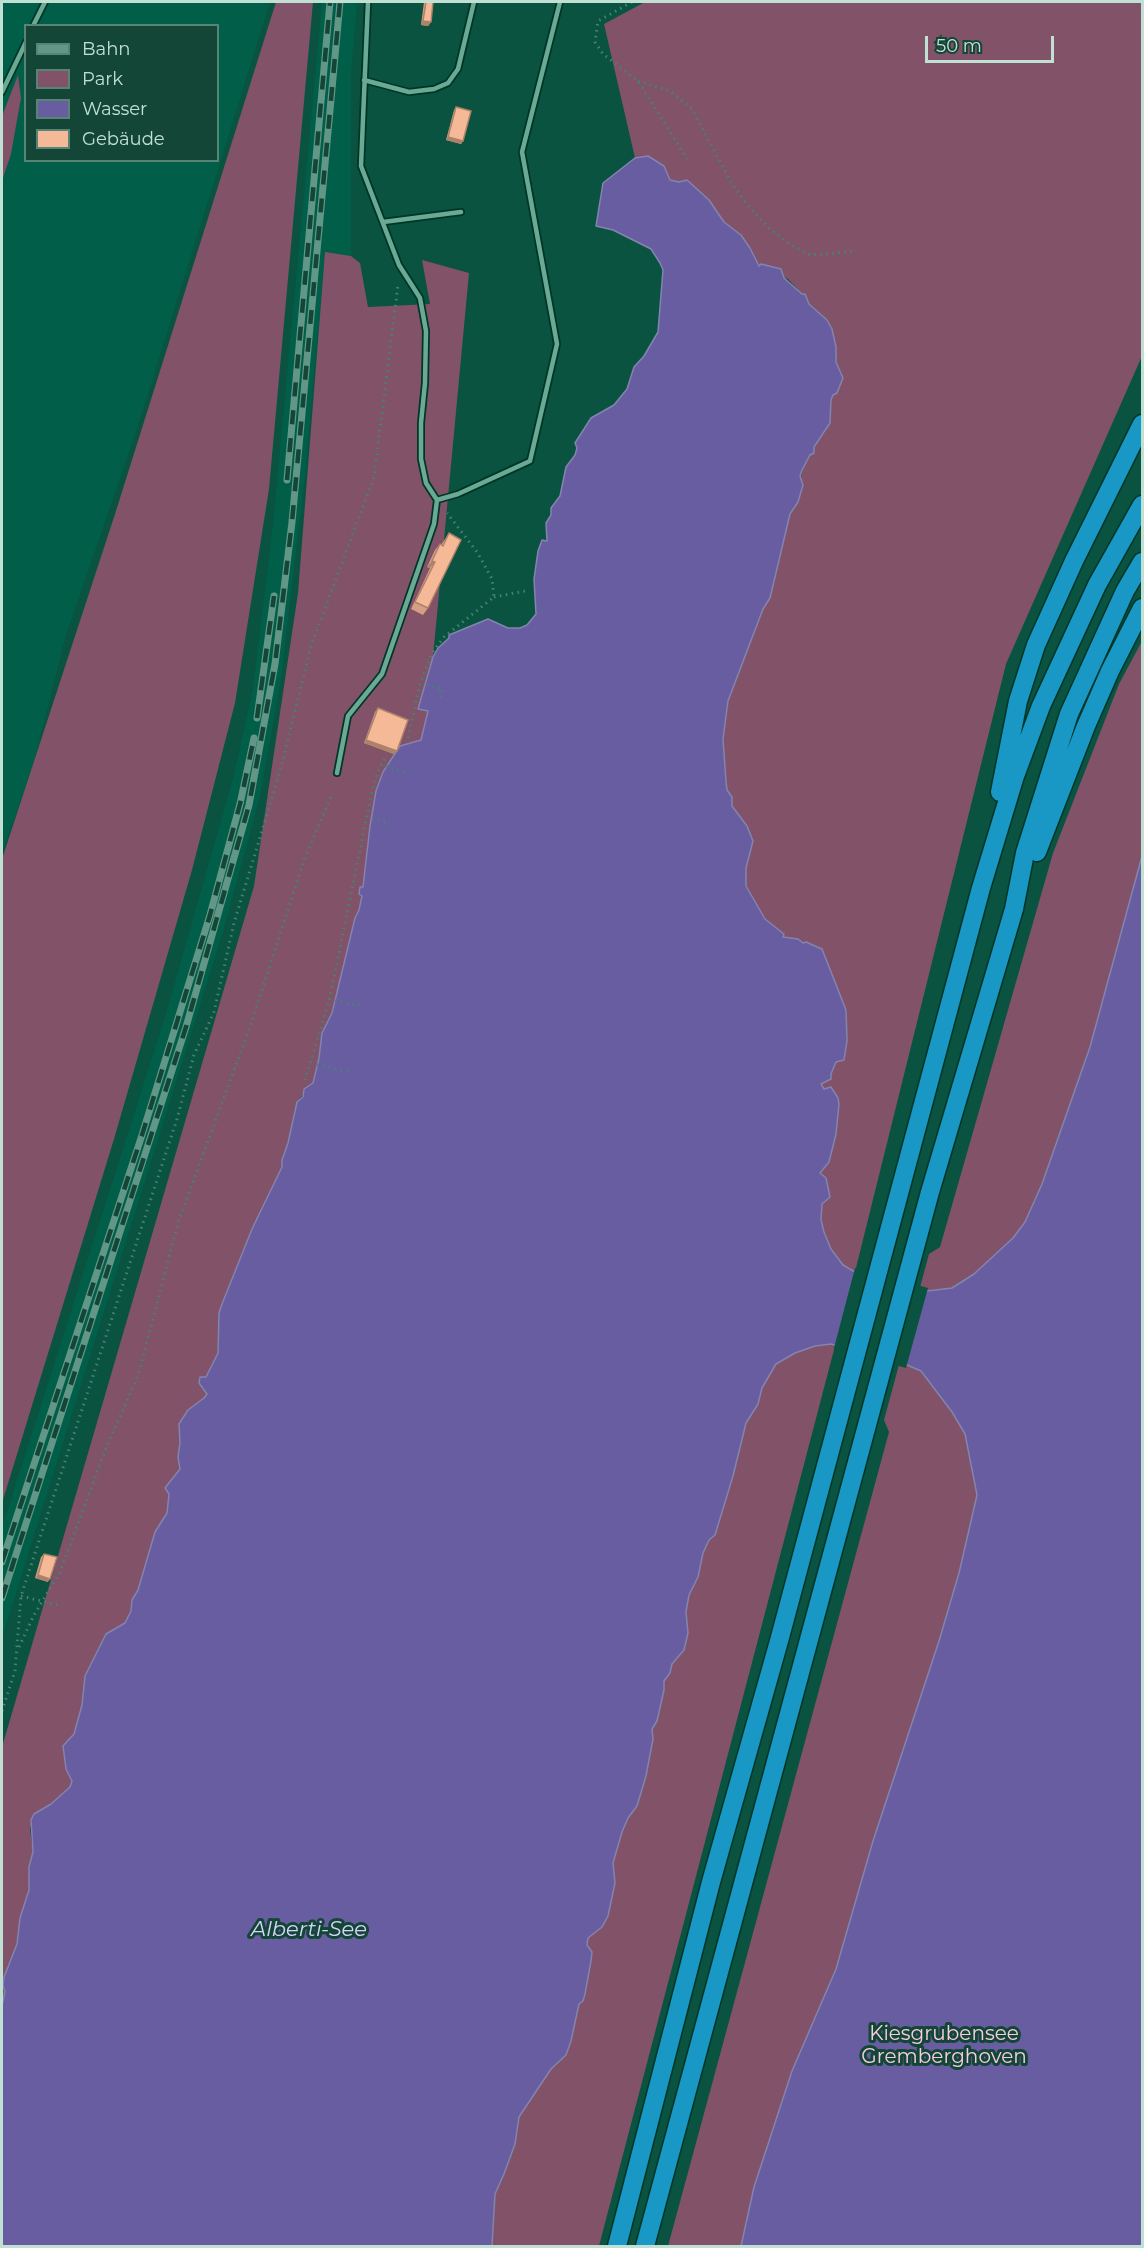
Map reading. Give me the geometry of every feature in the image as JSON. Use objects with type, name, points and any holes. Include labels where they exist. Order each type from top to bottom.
[{"type":"highway","points":[[981,888],[1018,701],[1036,645],[1074,561],[1143,424]]},
{"type":"highway","points":[[617,2247],[711,1882],[779,1641],[981,888],[1015,776],[1041,706],[1097,585],[1143,505]]},
{"type":"highway","points":[[645,2247],[914,1250],[1014,909],[1025,853],[1069,714],[1125,591],[1143,562]]},
{"type":"highway","points":[[1014,909],[1090,717],[1110,671],[1143,608]]},
{"type":"lane","points":[[34,24],[45,2]]},
{"type":"lane","points":[[337,773],[348,716],[382,674],[434,524],[436,500],[426,483],[421,459],[426,331],[420,298],[399,265],[361,166],[368,2]]},
{"type":"lane","points":[[364,80],[409,92],[434,88],[448,82],[458,69],[474,2]]},
{"type":"lane","points":[[436,500],[458,494],[530,460],[557,344],[522,152],[561,2]]},
{"type":"lane","points":[[2,92],[24,46]]},
{"type":"lane","points":[[383,222],[461,212]]},
{"type":"path","points":[[632,2],[598,21],[595,42],[603,54],[638,81],[687,159]]},
{"type":"path","points":[[638,81],[670,91],[692,109],[732,184],[769,228],[808,254],[852,251]]},
{"type":"path","points":[[2,1711],[15,1671],[21,1596],[177,1119],[194,1054],[214,1012],[234,923],[281,768],[311,646],[374,477],[399,265]]},
{"type":"path","points":[[436,500],[477,552],[492,579],[494,597]]},
{"type":"path","points":[[408,738],[420,684],[432,653],[444,637],[494,597],[525,591]]},
{"type":"path","points":[[427,685],[443,689],[440,700]]},
{"type":"path","points":[[305,1080],[330,998],[372,791],[378,771],[387,755]]},
{"type":"path","points":[[386,766],[409,774]]},
{"type":"path","points":[[18,1649],[60,1572],[106,1448],[138,1376],[178,1223],[251,1024],[304,860],[331,797]]},
{"type":"path","points":[[372,819],[390,823]]},
{"type":"path","points":[[335,1000],[364,1006]]},
{"type":"path","points":[[317,1065],[351,1072]]},
{"type":"path","points":[[21,1596],[62,1606]]},
{"type":"shaded area","points":[[5,2],[270,2],[138,426],[66,635],[35,758],[2,854],[2,181],[11,154],[21,98],[18,77],[2,116],[2,9]]},
{"type":"shaded area","points":[[322,2],[357,2],[351,72],[351,256],[325,253],[305,477],[281,679],[260,797],[223,932],[2,1638],[2,1527],[165,1017],[234,775],[253,688],[273,524]]},
{"type":"green space","points":[[276,2],[313,2],[269,489],[235,703],[192,870],[114,1139],[2,1503],[2,859],[115,514]]},
{"type":"green space","points":[[645,2],[1142,2],[1142,356],[1006,664],[855,1272],[843,1265],[831,1249],[821,1220],[822,1204],[829,1197],[826,1178],[820,1173],[829,1161],[836,1134],[839,1104],[831,1087],[824,1089],[821,1084],[831,1074],[836,1062],[840,1061],[845,1047],[847,1041],[846,1010],[822,949],[806,942],[783,937],[765,919],[746,886],[746,868],[753,841],[747,826],[732,806],[732,798],[727,790],[723,739],[728,701],[763,608],[770,598],[790,514],[798,502],[802,470],[813,447],[825,432],[831,412],[831,400],[837,393],[842,374],[836,362],[836,347],[832,329],[788,279],[760,267],[741,235],[724,222],[709,200],[687,180],[679,182],[670,180],[664,166],[648,156],[635,158],[604,24]]},
{"type":"green space","points":[[18,75],[21,98],[11,154],[2,181],[2,116]]},
{"type":"green space","points":[[325,252],[351,256],[360,263],[368,307],[430,304],[422,260],[469,273],[433,657],[419,709],[428,711],[421,741],[400,746],[383,772],[376,791],[363,887],[360,887],[362,896],[359,910],[355,918],[332,1013],[322,1033],[313,1083],[297,1102],[282,1167],[252,1229],[222,1304],[219,1313],[218,1353],[206,1377],[200,1377],[202,1388],[207,1393],[188,1410],[179,1431],[180,1469],[165,1488],[169,1494],[167,1513],[155,1532],[138,1590],[132,1600],[131,1611],[125,1623],[106,1634],[85,1676],[82,1705],[74,1734],[63,1747],[66,1769],[72,1781],[70,1787],[51,1804],[34,1814],[30,1829],[33,1852],[29,1867],[28,1900],[8,1968],[2,2006],[2,1747],[254,886],[298,593]]},
{"type":"green space","name":"Kiesgrubensee Gremberghoven","points":[[1142,641],[1142,2246],[668,2246],[889,1432],[884,1420],[929,1254],[940,1247],[1053,853],[1119,684]]},
{"type":"green space","points":[[831,1344],[835,1346],[599,2246],[492,2246],[495,2194],[515,2144],[519,2117],[551,2069],[566,2055],[571,2041],[588,1938],[615,1883],[613,1863],[622,1832],[637,1806],[646,1776],[653,1739],[652,1729],[657,1721],[664,1681],[670,1673],[672,1664],[684,1650],[688,1633],[686,1612],[689,1595],[698,1577],[703,1553],[709,1540],[715,1535],[746,1423],[758,1404],[762,1388],[776,1364],[795,1353],[815,1346]]},
{"type":"water","name":"Alberti-See","points":[[648,156],[664,166],[670,180],[679,182],[687,180],[709,200],[724,222],[741,235],[759,266],[761,264],[781,269],[784,278],[802,294],[805,294],[809,304],[827,320],[832,329],[836,347],[836,362],[843,378],[837,393],[831,400],[830,423],[814,447],[814,453],[810,455],[800,476],[803,485],[798,502],[790,514],[770,598],[763,609],[728,701],[723,739],[727,790],[732,797],[732,806],[747,826],[753,841],[746,868],[746,886],[765,919],[784,934],[783,937],[798,939],[822,949],[846,1010],[847,1041],[844,1060],[836,1062],[831,1079],[821,1084],[824,1089],[831,1087],[839,1104],[836,1134],[829,1162],[820,1173],[826,1178],[830,1197],[822,1204],[821,1220],[831,1249],[843,1265],[855,1272],[927,1291],[952,1288],[974,1274],[1013,1238],[1025,1222],[1042,1184],[1090,1047],[1142,856],[1142,2246],[741,2246],[754,2187],[792,2071],[836,1969],[873,1841],[939,1641],[959,1573],[977,1495],[965,1434],[952,1412],[921,1371],[831,1344],[815,1346],[795,1353],[776,1364],[762,1388],[758,1404],[746,1423],[715,1535],[709,1540],[703,1553],[698,1577],[689,1595],[686,1612],[688,1633],[684,1650],[672,1664],[670,1673],[664,1681],[657,1721],[652,1729],[653,1739],[646,1776],[637,1806],[622,1832],[613,1863],[615,1883],[608,1916],[602,1927],[588,1938],[587,1945],[592,1952],[591,1961],[585,1994],[583,2001],[579,2004],[571,2041],[566,2055],[551,2069],[519,2117],[515,2144],[495,2194],[492,2246],[2,2246],[2,2006],[5,1991],[3,1986],[4,1977],[17,1944],[20,1918],[29,1890],[29,1867],[33,1852],[31,1820],[34,1814],[51,1804],[70,1787],[72,1781],[66,1769],[63,1746],[74,1734],[82,1705],[85,1676],[106,1634],[125,1623],[131,1611],[132,1600],[138,1590],[155,1532],[167,1513],[169,1494],[165,1488],[180,1469],[179,1424],[188,1410],[207,1394],[199,1383],[200,1377],[206,1377],[218,1353],[219,1313],[222,1304],[252,1229],[282,1167],[297,1102],[303,1097],[304,1089],[313,1083],[322,1033],[332,1013],[355,918],[359,910],[362,896],[359,894],[360,887],[363,887],[376,791],[383,772],[400,746],[421,740],[428,711],[418,709],[433,657],[449,635],[488,619],[508,628],[520,628],[527,625],[536,614],[534,579],[538,551],[542,540],[547,541],[546,523],[551,515],[551,508],[560,496],[566,467],[575,455],[577,448],[575,443],[591,418],[614,405],[627,389],[634,367],[644,356],[658,332],[663,270],[660,263],[651,249],[613,230],[596,226],[603,183],[635,158]]},
{"type":"pier","points":[[855,1268],[928,1288],[906,1368],[834,1348]]},
{"type":"building","points":[[426,2],[433,2],[431,22],[423,21]]},
{"type":"building","points":[[456,107],[471,111],[463,141],[448,137]]},
{"type":"building","points":[[449,533],[461,540],[428,608],[415,602],[435,562],[432,561],[440,544],[443,546]]},
{"type":"building","points":[[378,708],[408,720],[397,751],[366,740]]},
{"type":"building","points":[[44,1554],[57,1557],[50,1579],[38,1575]]},
{"type":"railway","points":[[287,480],[330,2]]},
{"type":"railway","points":[[2,1598],[186,1027],[249,805],[275,664],[292,522],[340,2]]},
{"type":"railway","points":[[257,718],[274,596]]},
{"type":"railway","points":[[2,1562],[142,1135],[210,915],[240,804],[254,738]]}]
